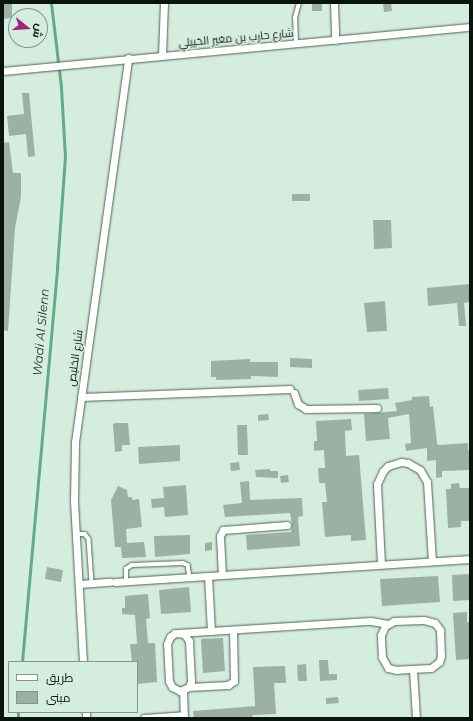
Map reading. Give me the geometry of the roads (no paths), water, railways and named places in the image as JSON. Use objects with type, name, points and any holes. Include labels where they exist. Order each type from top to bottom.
[{"type":"street","points":[[162,55],[164,3]]},
{"type":"street","points":[[334,3],[335,40]]},
{"type":"street","name":"شارع حارب بن مغير الخييلي","points":[[3,71],[128,58],[296,44],[470,27]]},
{"type":"street","name":"شارع الخليص","points":[[83,661],[74,470],[81,397],[128,58]]},
{"type":"street","points":[[81,397],[292,391],[298,404],[306,409],[377,408]]},
{"type":"street","points":[[381,564],[377,484],[383,471],[388,466],[401,462],[415,465],[425,475],[427,482],[432,561]]},
{"type":"street","points":[[222,575],[220,536],[223,530],[287,525]]},
{"type":"street","points":[[79,584],[470,559]]},
{"type":"street","points":[[208,576],[211,631]]},
{"type":"street","points":[[424,620],[435,623],[439,628],[441,656],[439,662],[431,668],[413,670],[394,670],[388,668],[384,663],[381,635],[388,624],[394,621],[424,620]]},
{"type":"street","points":[[232,630],[234,681],[228,685],[174,689],[169,681],[168,640],[172,635],[178,633],[371,621],[388,624]]},
{"type":"street","points":[[144,718],[184,716],[186,688],[191,682],[189,641],[184,634],[178,633]]},
{"type":"street","points":[[413,670],[416,718]]},
{"type":"lane","points":[[296,44],[295,18],[299,3]]},
{"type":"lane","points":[[76,534],[85,534],[89,538],[92,583]]},
{"type":"lane","points":[[126,581],[126,569],[132,565],[183,563],[188,565],[190,577]]},
{"type":"waterway","name":"Wadi Al Silenn","points":[[22,661],[57,268],[65,157],[61,87],[51,3]]},
{"type":"waterway","name":"Wadi Al Silenn","points":[[18,713],[18,718]]}]
